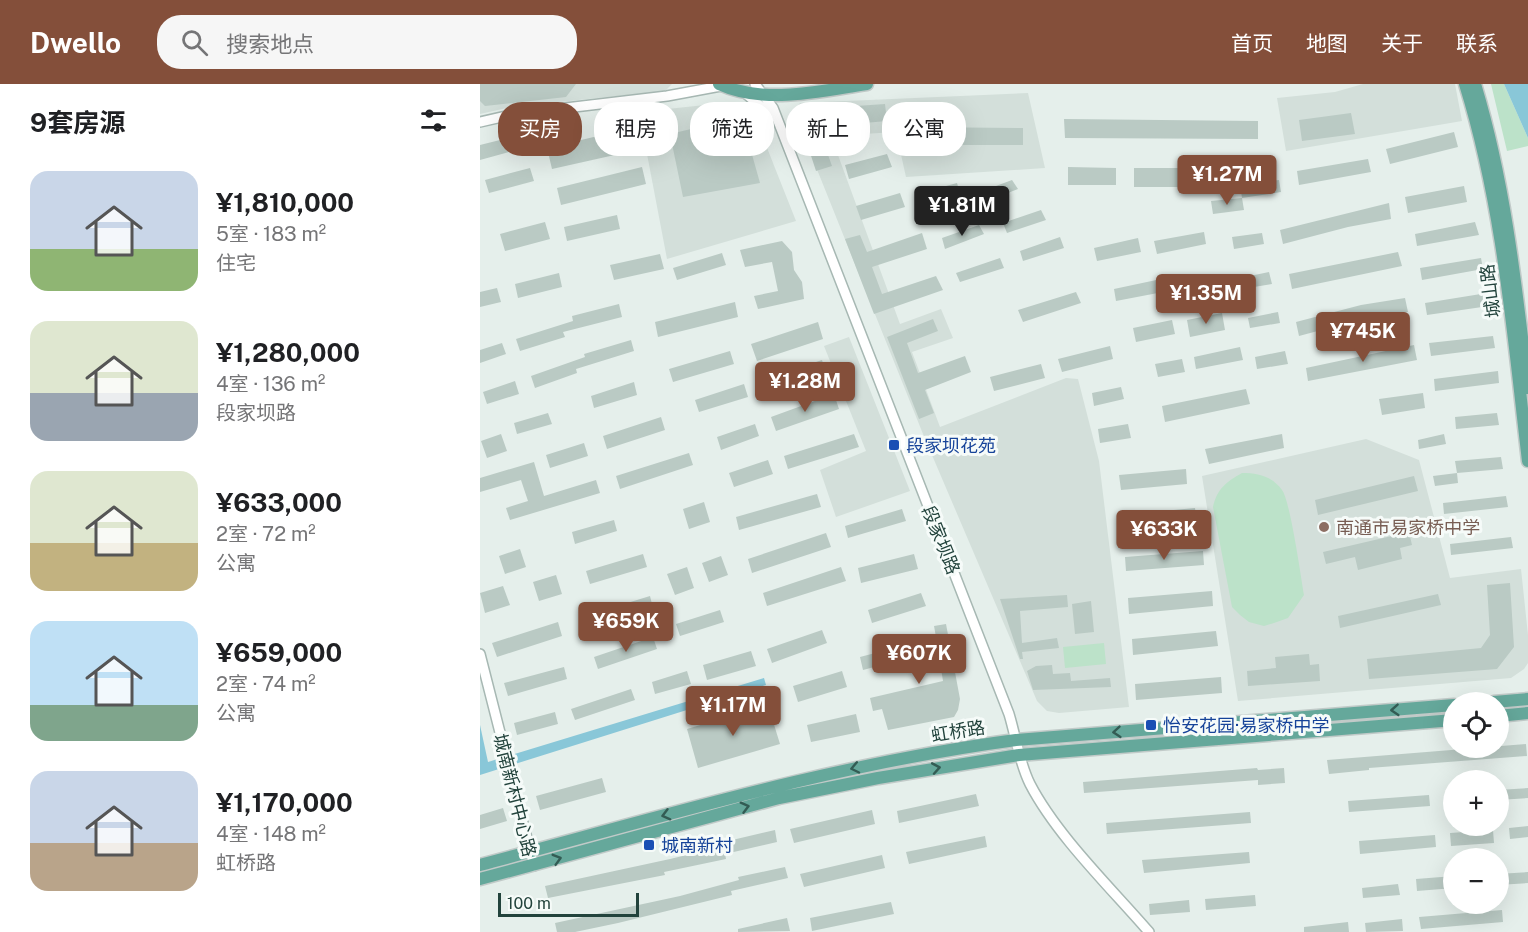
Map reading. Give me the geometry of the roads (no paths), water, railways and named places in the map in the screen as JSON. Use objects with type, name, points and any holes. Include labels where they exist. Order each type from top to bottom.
[{"type":"main road","points":[[723,85],[794,94],[867,84]]},
{"type":"main road","name":"城山路","points":[[1465,84],[1482,142],[1503,248],[1528,460]]},
{"type":"main road","name":"城山路","points":[[1475,84],[1490,136],[1512,248],[1528,387]]},
{"type":"main road","points":[[1509,701],[1528,699]]},
{"type":"main road","name":"虹桥路","points":[[480,865],[778,786],[961,747],[1016,740],[1443,706]]},
{"type":"main road","points":[[1509,715],[1528,713]]},
{"type":"main road","name":"虹桥路","points":[[480,879],[779,798],[889,776],[1019,755],[1443,721]]},
{"type":"street","points":[[674,94],[681,84]]},
{"type":"street","points":[[480,122],[525,112],[674,94],[723,85]]},
{"type":"street","name":"段家坝路","points":[[750,89],[768,106],[777,121],[1009,714],[1019,755],[1030,784],[1050,816],[1149,932]]},
{"type":"street","name":"城南新村中心路","points":[[480,654],[528,852],[534,866]]},
{"type":"water","points":[[1504,84],[1528,84],[1528,138]]},
{"type":"water","points":[[764,678],[766,685],[480,775],[480,725],[488,762]]},
{"type":"place","name":"段家坝花苑","points":[[894,445]]},
{"type":"place","name":"南通市易家桥中学","points":[[1324,527]]},
{"type":"place","name":"怡安花园·易家桥中学","points":[[1151,725]]},
{"type":"place","name":"城南新村","points":[[649,845]]}]
